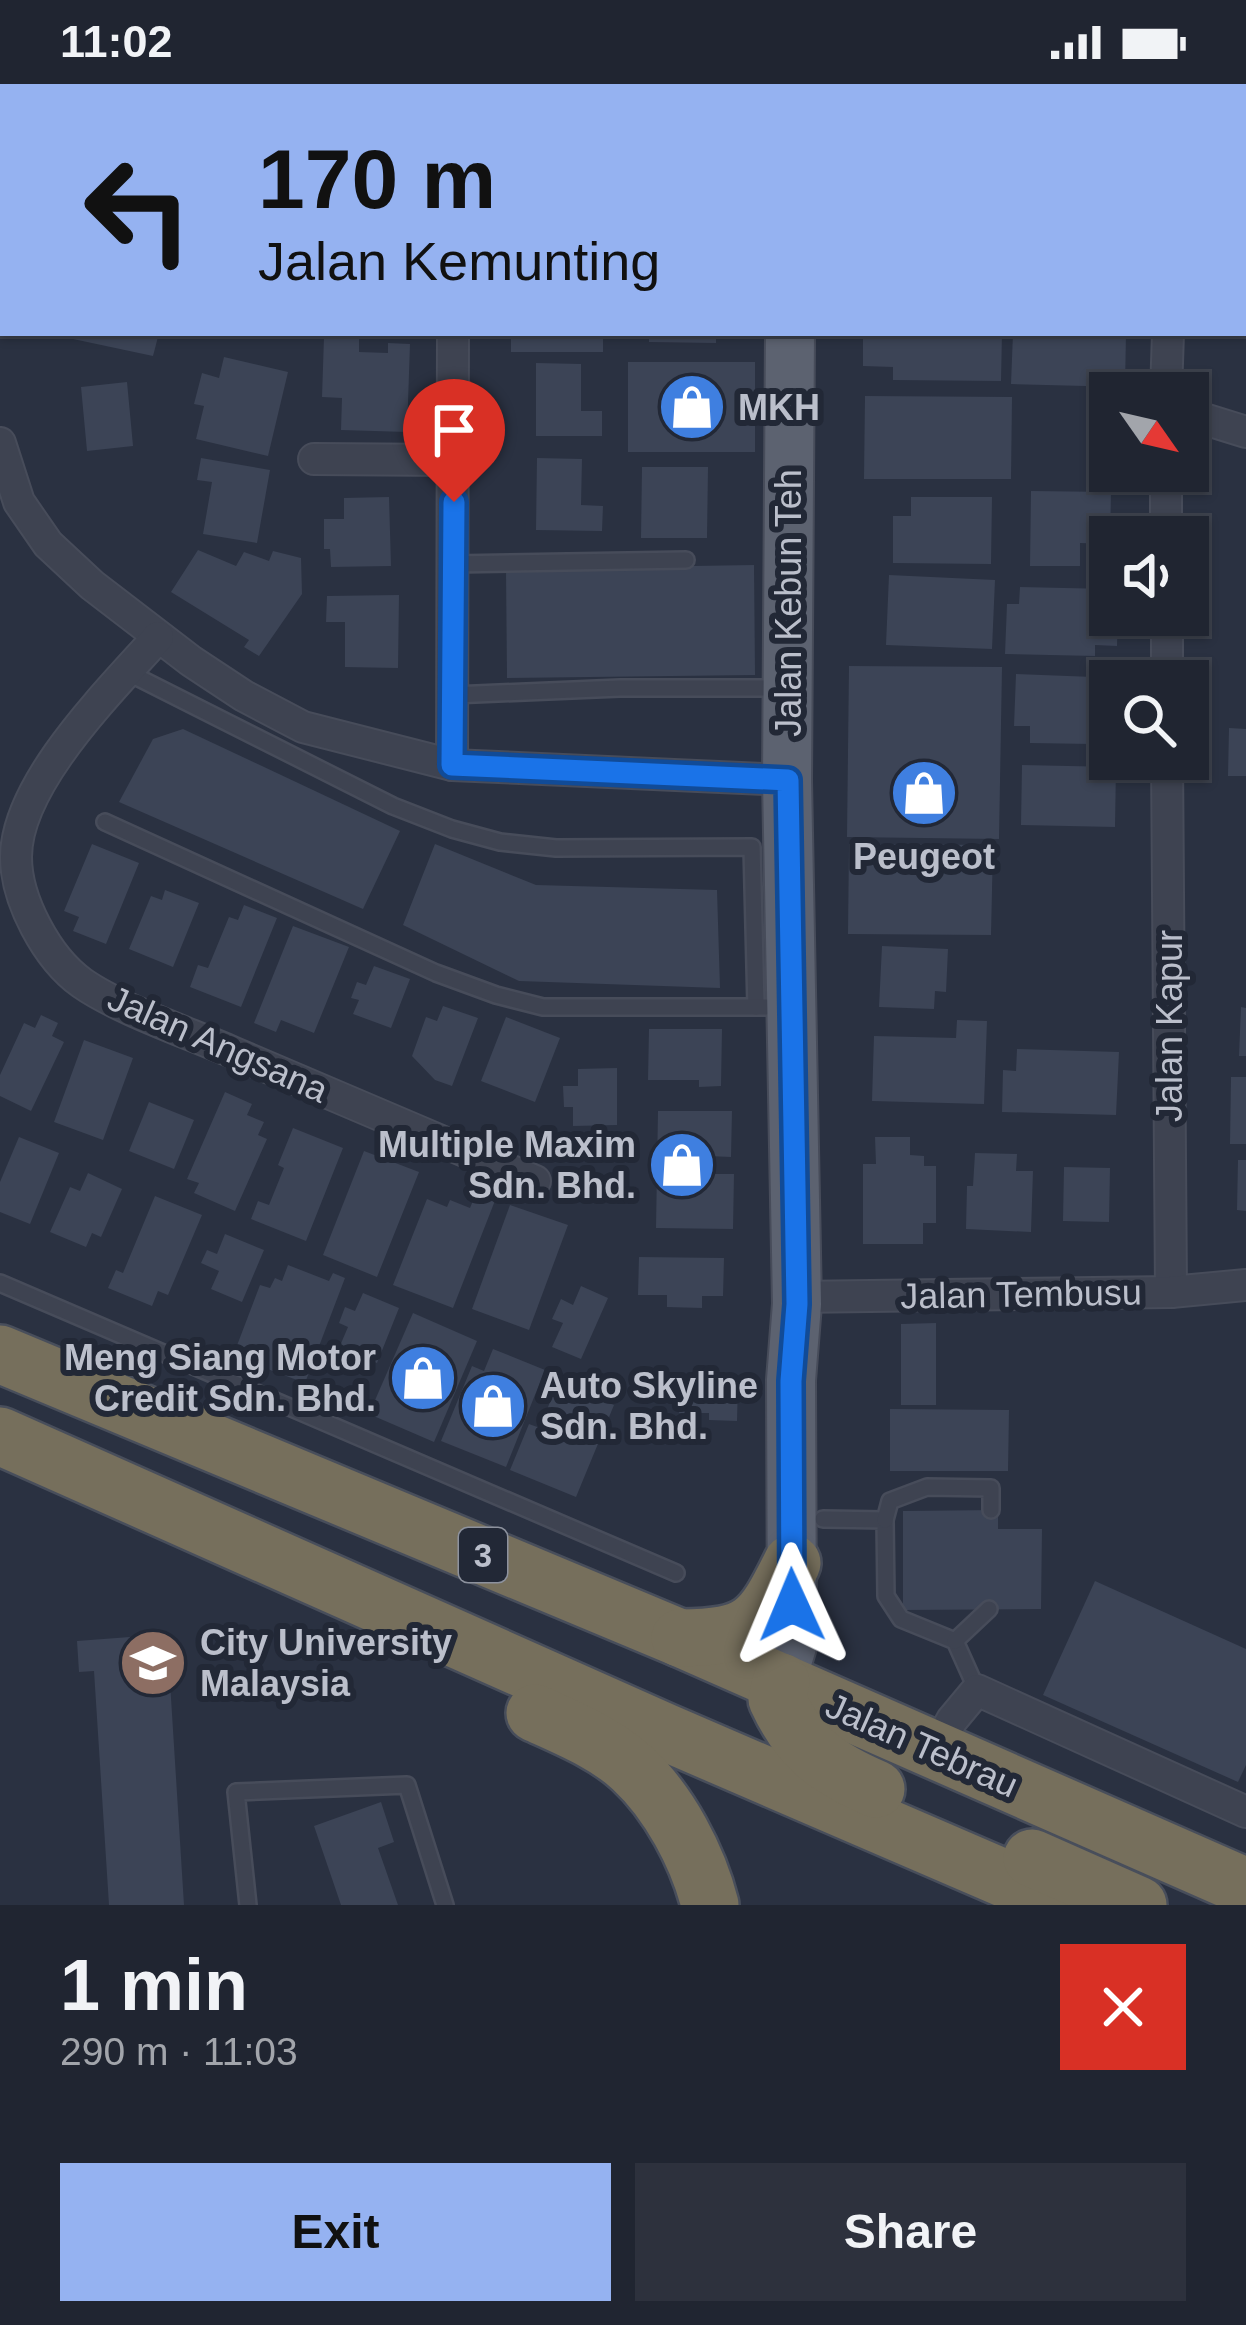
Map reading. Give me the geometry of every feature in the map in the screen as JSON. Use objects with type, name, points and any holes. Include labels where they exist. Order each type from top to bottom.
[{"type":"highway","name":"Jalan Tebrau","points":[[0,1354],[798,1687],[1246,1887]]},
{"type":"highway","name":"3","points":[[0,1436],[1056,1901]]},
{"type":"highway","points":[[111,1485],[247,1568],[586,1737],[631,1767],[672,1819],[704,1878],[710,1905]]},
{"type":"highway","points":[[680,1638],[717,1637],[762,1617],[807,1541]]},
{"type":"highway","points":[[665,1732],[709,1734],[758,1724],[798,1687]]},
{"type":"highway","points":[[798,1687],[805,1746],[833,1770],[1138,1905]]},
{"type":"highway","points":[[986,1905],[1056,1901]]},
{"type":"main road","name":"Jalan Kebun Teh","points":[[790,336],[788,780],[774,1007],[796,1300],[791,1381],[807,1541],[792,1646],[798,1687]]},
{"type":"street","points":[[452,765],[453,336]]},
{"type":"street","points":[[1167,372],[1168,336]]},
{"type":"street","points":[[1209,420],[1246,433]]},
{"type":"street","points":[[0,443],[19,502],[48,544],[158,638],[244,696],[303,727],[452,765],[788,780]]},
{"type":"street","points":[[314,459],[453,460]]},
{"type":"street","name":"Jalan Angsana","points":[[158,638],[69,738],[33,797],[23,824],[16,856],[23,898],[46,944],[81,982],[160,1021],[536,1181]]},
{"type":"street","name":"Jalan Kapur","points":[[1168,780],[1171,1292]]},
{"type":"street","name":"Jalan Tembusu","points":[[796,1300],[1171,1292],[1246,1286]]},
{"type":"street","points":[[911,1740],[952,1720],[977,1690],[1246,1812]]},
{"type":"lane","points":[[454,564],[686,560]]},
{"type":"lane","points":[[105,822],[436,973],[496,995],[543,1007],[774,1007],[752,847],[556,848],[500,842],[452,829],[393,806],[127,672]]},
{"type":"lane","points":[[453,694],[788,688]]},
{"type":"lane","points":[[0,1283],[676,1573]]},
{"type":"lane","points":[[977,1690],[956,1641],[901,1619],[886,1596],[885,1520],[890,1501],[927,1487],[992,1488],[991,1510]]},
{"type":"lane","points":[[807,1541],[885,1520]]},
{"type":"lane","points":[[956,1641],[988,1609]]},
{"type":"lane","points":[[248,1905],[236,1792],[407,1785],[445,1905]]},
{"type":"building","points":[[74,336],[158,336],[153,356]]},
{"type":"building","points":[[511,336],[603,336],[603,352],[511,352]]},
{"type":"building","points":[[649,336],[716,336],[716,343],[649,342]]},
{"type":"building","points":[[863,336],[1002,336],[1001,381],[893,380],[893,367],[863,366]]},
{"type":"building","points":[[1013,336],[1126,336],[1125,372],[1089,372],[1089,386],[1011,384]]},
{"type":"building","points":[[324,337],[359,338],[359,352],[388,353],[388,343],[410,344],[407,432],[341,430],[342,398],[322,397]]},
{"type":"building","points":[[224,357],[288,372],[268,456],[196,439],[204,406],[194,404],[202,373],[219,378]]},
{"type":"building","name":"MKH","points":[[628,362],[755,362],[755,452],[628,452]]},
{"type":"building","points":[[536,363],[581,364],[581,411],[602,411],[602,436],[536,436]]},
{"type":"building","points":[[127,382],[133,446],[87,451],[81,387]]},
{"type":"building","points":[[865,396],[1012,397],[1011,479],[864,479]]},
{"type":"building","points":[[201,458],[270,470],[257,543],[203,534],[212,482],[197,480]]},
{"type":"building","points":[[537,458],[582,459],[581,505],[603,506],[602,531],[536,530]]},
{"type":"building","points":[[642,467],[708,467],[707,538],[641,538]]},
{"type":"building","points":[[1031,491],[1111,492],[1111,516],[1089,516],[1089,543],[1080,543],[1080,566],[1030,566]]},
{"type":"building","points":[[389,497],[391,566],[331,567],[330,549],[324,549],[324,519],[344,519],[344,498]]},
{"type":"building","points":[[911,497],[992,497],[991,564],[893,563],[893,516],[911,516]]},
{"type":"building","points":[[198,550],[236,566],[244,552],[269,561],[273,551],[301,558],[302,594],[259,656],[244,647],[249,640],[171,592]]},
{"type":"building","points":[[754,565],[755,675],[507,678],[506,569]]},
{"type":"building","points":[[889,575],[995,580],[992,649],[886,645]]},
{"type":"building","points":[[1020,587],[1089,589],[1089,636],[1117,636],[1117,646],[1095,645],[1095,656],[1005,654],[1007,604],[1019,604]]},
{"type":"building","points":[[399,595],[398,668],[345,667],[345,622],[326,622],[327,596]]},
{"type":"building","points":[[849,666],[1002,667],[999,839],[847,837]]},
{"type":"building","points":[[1016,674],[1089,677],[1089,744],[1030,743],[1030,726],[1014,726]]},
{"type":"building","points":[[1229,728],[1246,729],[1246,776],[1228,776]]},
{"type":"building","points":[[183,729],[400,831],[363,909],[119,802],[153,739]]},
{"type":"building","points":[[1022,765],[1089,766],[1089,780],[1116,780],[1115,827],[1021,825]]},
{"type":"building","points":[[92,844],[139,863],[106,944],[73,931],[79,917],[64,911]]},
{"type":"building","points":[[435,844],[536,885],[717,890],[720,988],[519,981],[403,925]]},
{"type":"building","points":[[849,844],[993,845],[991,935],[848,934]]},
{"type":"building","points":[[165,890],[199,903],[173,967],[129,949],[151,896],[162,900]]},
{"type":"building","points":[[244,905],[277,918],[241,1007],[190,987],[198,965],[208,968],[229,917],[238,920]]},
{"type":"building","points":[[293,926],[349,947],[314,1033],[281,1020],[276,1032],[254,1023]]},
{"type":"building","points":[[882,946],[948,949],[946,992],[935,991],[934,1009],[879,1007]]},
{"type":"building","points":[[374,966],[410,979],[391,1028],[353,1014],[359,1000],[351,998],[357,982],[366,985]]},
{"type":"building","points":[[443,1006],[478,1018],[452,1086],[435,1080],[412,1056],[426,1017],[437,1021]]},
{"type":"building","points":[[1241,1007],[1246,1008],[1246,1056],[1239,1056]]},
{"type":"building","points":[[41,1015],[58,1023],[52,1036],[64,1042],[31,1111],[0,1096],[0,1075],[24,1023],[35,1028]]},
{"type":"building","points":[[506,1017],[560,1038],[535,1102],[481,1081]]},
{"type":"building","points":[[957,1020],[987,1021],[984,1104],[872,1101],[874,1036],[956,1038]]},
{"type":"building","points":[[649,1029],[722,1029],[721,1086],[699,1087],[699,1080],[648,1080]]},
{"type":"building","points":[[84,1040],[133,1058],[103,1140],[54,1122]]},
{"type":"building","points":[[1017,1049],[1119,1052],[1116,1115],[1002,1112],[1003,1070],[1016,1071]]},
{"type":"building","points":[[617,1068],[617,1125],[573,1126],[573,1107],[564,1107],[563,1086],[578,1086],[578,1069]]},
{"type":"building","points":[[1231,1077],[1246,1077],[1246,1144],[1230,1144]]},
{"type":"building","points":[[225,1092],[252,1104],[247,1115],[264,1122],[258,1135],[267,1139],[235,1211],[194,1193],[199,1183],[187,1179]]},
{"type":"building","points":[[149,1102],[194,1120],[174,1169],[129,1151]]},
{"type":"building","name":"Multiple Maxim Sdn. Bhd.","points":[[658,1111],[732,1111],[731,1157],[708,1156],[708,1174],[734,1174],[733,1229],[656,1228]]},
{"type":"building","points":[[293,1128],[343,1148],[306,1241],[251,1219],[258,1201],[269,1205]]},
{"type":"building","points":[[19,1137],[59,1153],[30,1224],[0,1212],[0,1182]]},
{"type":"building","points":[[875,1137],[910,1137],[910,1155],[924,1156],[924,1166],[936,1166],[936,1223],[923,1223],[923,1244],[863,1244],[863,1164],[876,1164]]},
{"type":"building","points":[[364,1151],[419,1172],[377,1277],[323,1255]]},
{"type":"building","points":[[975,1153],[1017,1154],[1016,1171],[1033,1171],[1031,1232],[966,1229],[967,1186],[973,1186]]},
{"type":"building","points":[[1238,1160],[1246,1160],[1246,1211],[1237,1210]]},
{"type":"building","points":[[1064,1167],[1110,1168],[1109,1222],[1063,1221]]},
{"type":"building","points":[[88,1173],[122,1189],[101,1237],[92,1233],[86,1247],[50,1232],[70,1187],[80,1191]]},
{"type":"building","points":[[477,1191],[496,1198],[453,1308],[393,1285],[427,1199],[447,1207],[450,1200],[470,1208]]},
{"type":"building","points":[[155,1196],[202,1215],[168,1295],[158,1291],[152,1306],[108,1288],[116,1270],[123,1273]]},
{"type":"building","points":[[510,1205],[568,1225],[529,1330],[472,1309]]},
{"type":"building","points":[[225,1234],[264,1250],[242,1302],[211,1289],[219,1271],[201,1263],[207,1250],[217,1254]]},
{"type":"building","points":[[639,1257],[724,1258],[723,1296],[702,1296],[702,1308],[667,1307],[667,1295],[638,1295]]},
{"type":"building","points":[[288,1265],[329,1281],[333,1273],[345,1278],[305,1383],[233,1356],[260,1285],[270,1288],[275,1278],[282,1281]]},
{"type":"building","points":[[581,1286],[608,1298],[581,1359],[552,1347],[563,1323],[552,1319],[561,1299],[573,1305]]},
{"type":"building","points":[[363,1293],[399,1308],[377,1363],[339,1348],[348,1327],[339,1323],[345,1307],[355,1311]]},
{"type":"building","name":"Meng Siang Motor Credit Sdn. Bhd.","points":[[413,1313],[477,1341],[434,1442],[369,1414]]},
{"type":"building","points":[[936,1323],[936,1405],[901,1405],[901,1324]]},
{"type":"building","name":"Auto Skyline Sdn. Bhd.","points":[[493,1349],[545,1370],[506,1467],[441,1441],[472,1366],[484,1371]]},
{"type":"building","points":[[680,1382],[738,1383],[737,1421],[709,1420],[709,1413],[679,1413]]},
{"type":"building","points":[[573,1388],[614,1405],[576,1497],[510,1470],[529,1424],[540,1428],[553,1394],[568,1400]]},
{"type":"building","points":[[890,1409],[1009,1410],[1008,1471],[890,1471]]},
{"type":"building","points":[[998,1510],[998,1529],[1042,1529],[1041,1609],[903,1610],[903,1511]]},
{"type":"building","points":[[1095,1581],[1246,1649],[1246,1765],[1238,1782],[1043,1695]]},
{"type":"building","points":[[130,1637],[132,1656],[159,1654],[161,1683],[170,1682],[184,1905],[109,1905],[94,1671],[79,1672],[77,1641]]},
{"type":"building","points":[[381,1802],[394,1842],[378,1848],[398,1905],[341,1905],[314,1826]]},
{"type":"place","name":"MKH","points":[[692,407]]},
{"type":"place","name":"Peugeot","points":[[924,793]]},
{"type":"place","name":"Multiple Maxim Sdn. Bhd.","points":[[682,1165]]},
{"type":"place","name":"Meng Siang Motor Credit Sdn. Bhd.","points":[[423,1378]]},
{"type":"place","name":"Auto Skyline Sdn. Bhd.","points":[[493,1406]]},
{"type":"place","name":"City University Malaysia","points":[[153,1663]]},
{"type":"route","points":[[454,502],[452,765],[788,780],[797,1304],[791,1381],[792,1605]]}]
